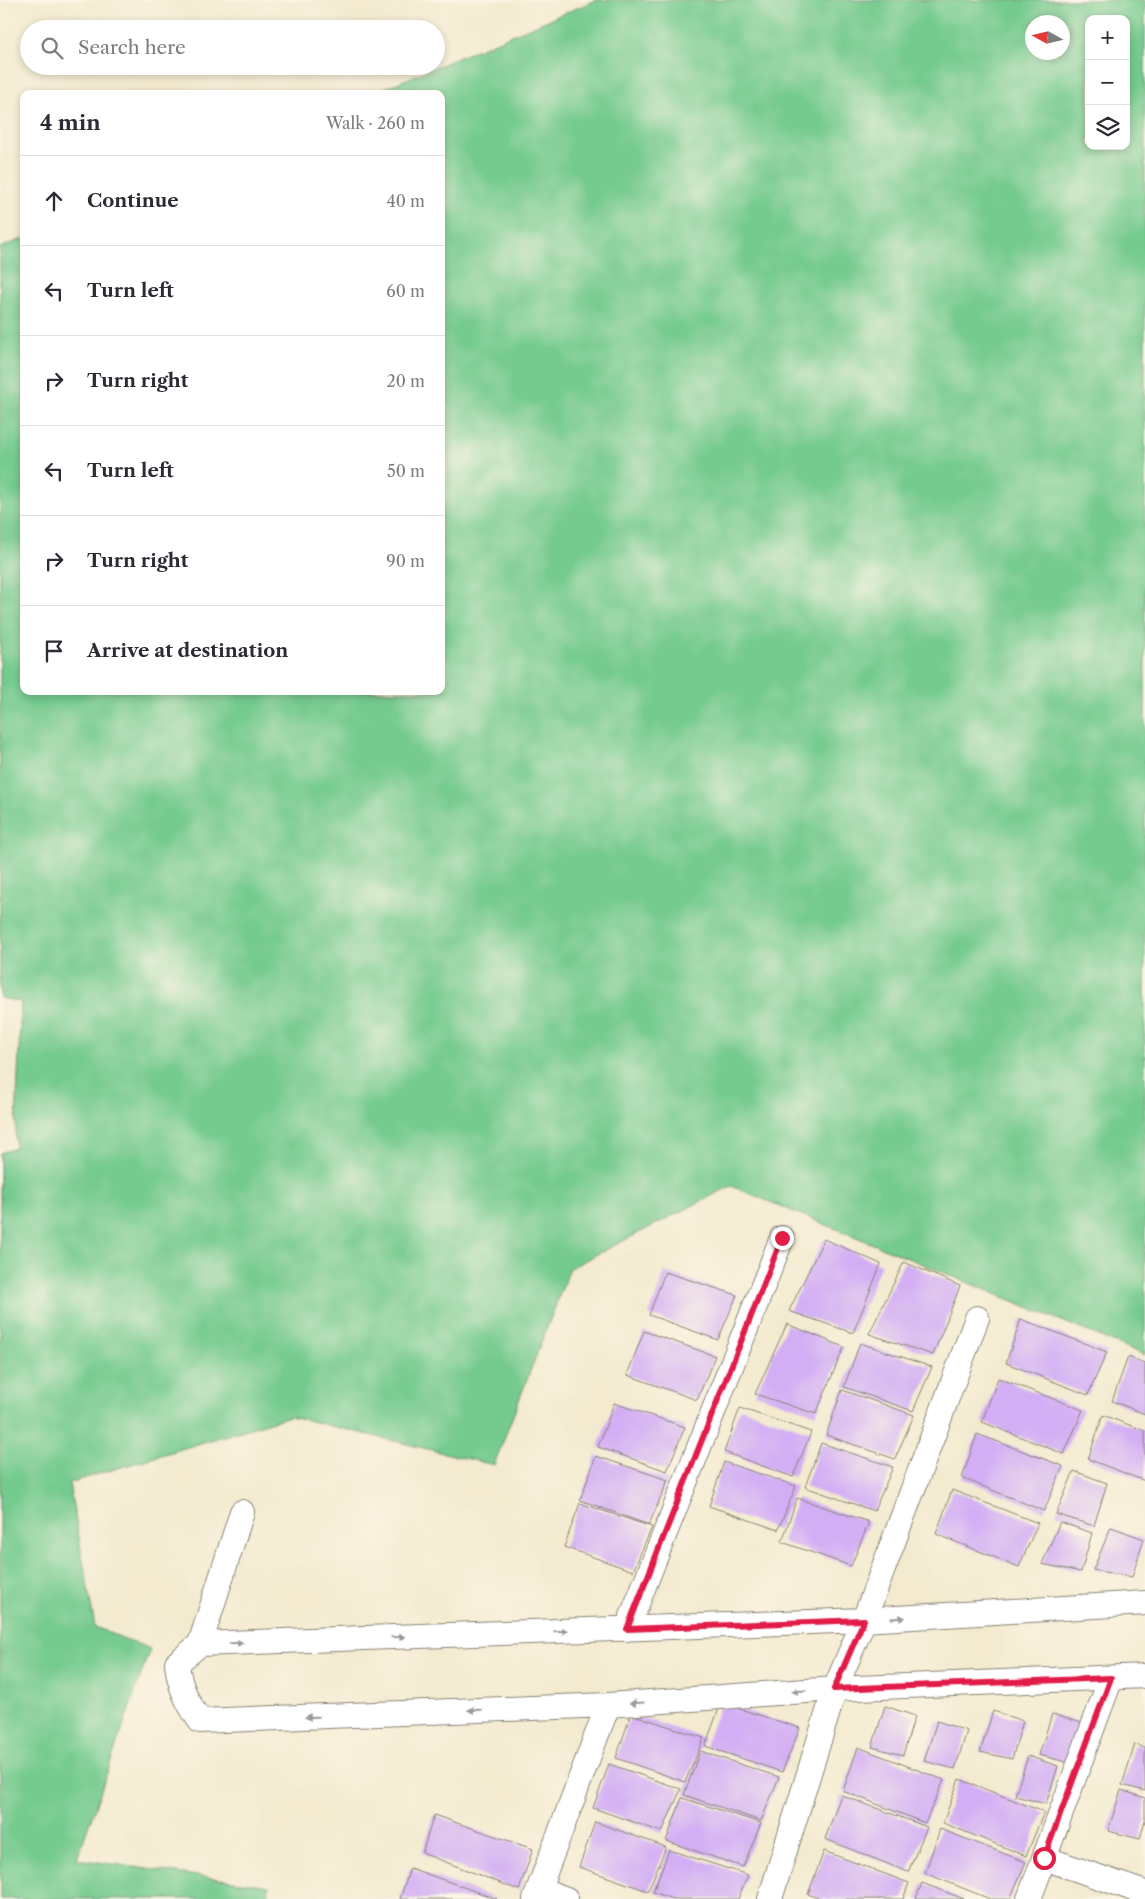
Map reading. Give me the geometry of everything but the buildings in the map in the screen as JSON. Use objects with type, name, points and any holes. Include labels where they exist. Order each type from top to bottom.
[{"type":"street","points":[[627,1629],[782,1238]]},
{"type":"street","points":[[770,1899],[834,1689],[864,1620],[977,1318]]},
{"type":"street","points":[[242,1512],[200,1644],[177,1663],[179,1681],[189,1705],[200,1721],[608,1705],[834,1689],[1145,1676]]},
{"type":"street","points":[[200,1644],[864,1620],[1143,1597]]},
{"type":"street","points":[[1029,1899],[1111,1678]]},
{"type":"street","points":[[566,1899],[537,1894],[608,1705]]},
{"type":"street","points":[[1044,1858],[1145,1893]]},
{"type":"green space","points":[[596,0],[1145,0],[1145,1355],[731,1186],[570,1268],[494,1465],[290,1416],[69,1483],[95,1627],[150,1649],[77,1859],[269,1886],[267,1899],[0,1899],[0,1153],[15,1148],[21,1002],[0,998],[0,248],[20,240],[20,695],[445,695],[445,90],[381,90],[416,75],[445,75],[445,63]]},
{"type":"route","points":[[782,1238],[627,1629],[864,1620],[834,1689],[1111,1678],[1044,1858]]}]
